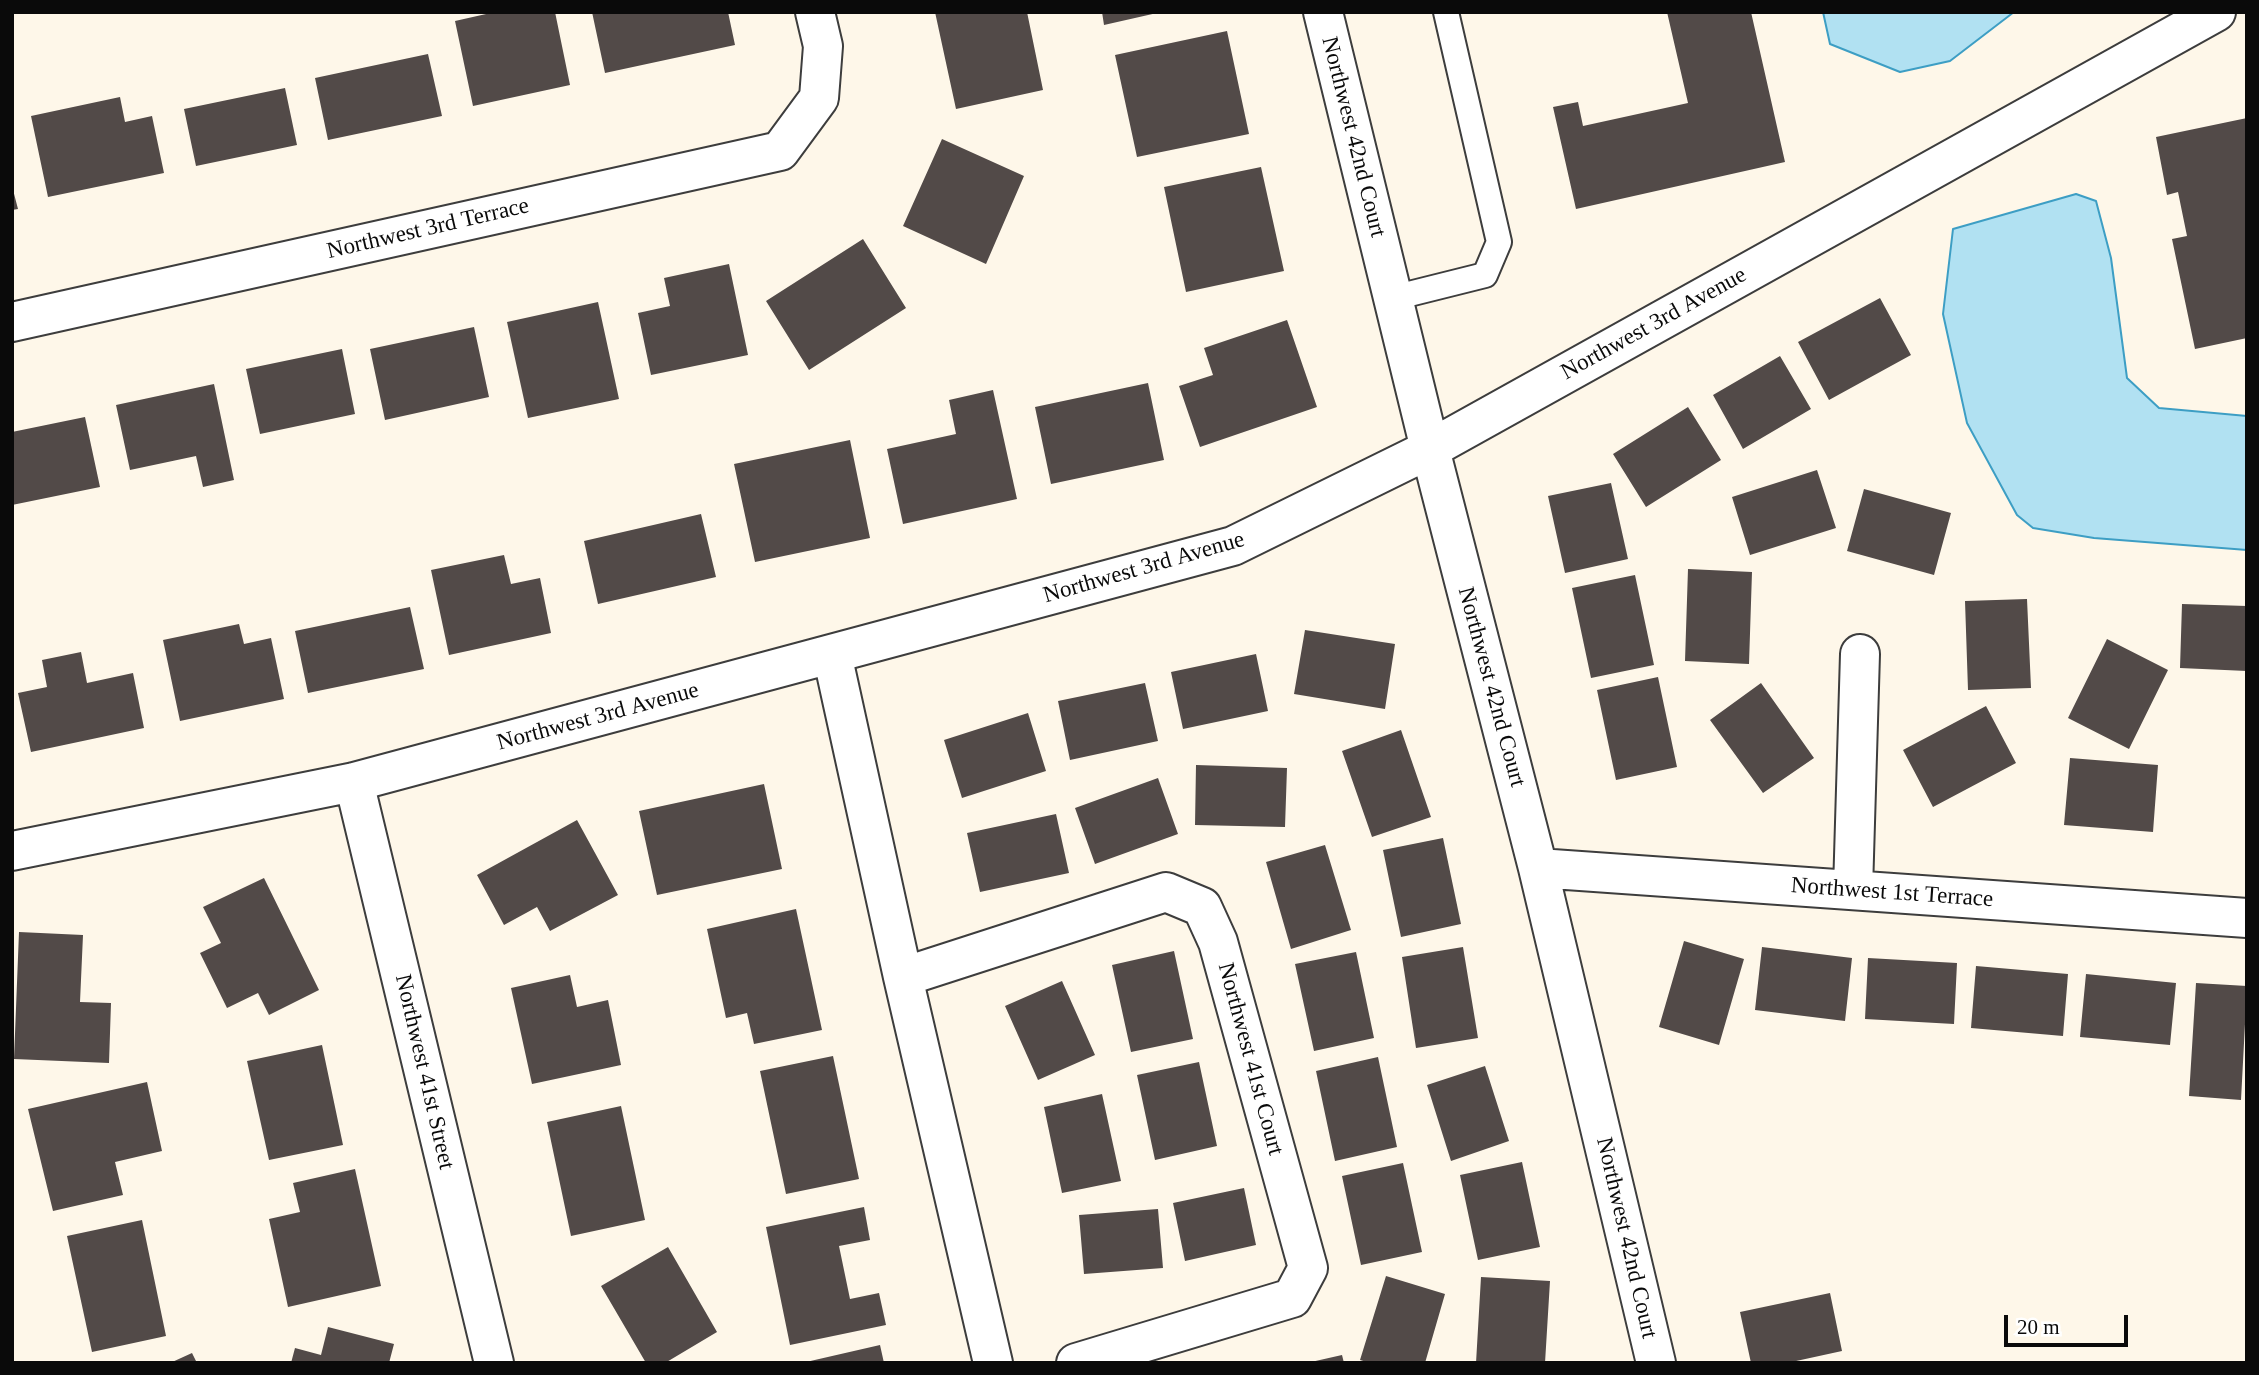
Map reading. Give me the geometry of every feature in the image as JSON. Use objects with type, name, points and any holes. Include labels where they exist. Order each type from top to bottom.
[{"type":"street","name":"Northwest 3rd Terrace","points":[[12,322],[780,151],[819,98],[823,46],[815,12]]},
{"type":"street","name":"Northwest 42nd Court","points":[[1323,12],[1430,449],[1538,868],[1656,1363]]},
{"type":"street","name":"Northwest 3rd Avenue","points":[[12,851],[355,782],[1233,546],[1430,449],[2216,12]]},
{"type":"street","points":[[832,654],[903,977],[993,1363]]},
{"type":"street","points":[[1853,890],[1860,654]]},
{"type":"street","name":"Northwest 41st Street","points":[[355,782],[494,1363]]},
{"type":"street","name":"Northwest 1st Terrace","points":[[1538,868],[2247,918]]},
{"type":"street","name":"Northwest 41st Court","points":[[903,977],[1167,892],[1202,907],[1213,930],[1308,1268],[1292,1298],[1076,1363]]},
{"type":"lane","points":[[1393,298],[1485,275],[1499,242],[1446,12]]},
{"type":"water","points":[[1823,12],[2014,12],[1950,61],[1900,72],[1830,44]]},
{"type":"water","points":[[2076,194],[2096,201],[2111,258],[2127,378],[2159,408],[2247,416],[2247,550],[2094,538],[2033,528],[2017,515],[1967,423],[1943,314],[1953,229]]},
{"type":"building","points":[[495,12],[555,12],[570,85],[473,106],[455,21]]},
{"type":"building","points":[[592,12],[728,12],[735,45],[605,73]]},
{"type":"building","points":[[935,12],[1027,12],[1043,90],[956,109]]},
{"type":"building","points":[[1102,12],[1156,12],[1157,13],[1104,25]]},
{"type":"building","points":[[1667,12],[1751,12],[1785,162],[1576,209],[1553,107],[1578,102],[1583,126],[1688,103]]},
{"type":"building","points":[[1227,31],[1249,134],[1137,157],[1115,55]]},
{"type":"building","points":[[428,54],[442,116],[328,140],[315,78]]},
{"type":"building","points":[[285,88],[297,145],[196,166],[184,109]]},
{"type":"building","points":[[120,97],[125,122],[152,116],[164,173],[48,197],[31,116]]},
{"type":"building","points":[[2247,118],[2247,338],[2195,349],[2172,239],[2187,236],[2178,192],[2167,195],[2156,137]]},
{"type":"building","points":[[942,139],[1024,176],[986,264],[903,226]]},
{"type":"building","points":[[1261,167],[1284,271],[1186,292],[1164,187]]},
{"type":"building","points":[[12,186],[18,209],[12,210]]},
{"type":"building","points":[[863,239],[906,308],[809,370],[766,301]]},
{"type":"building","points":[[729,264],[748,355],[651,375],[638,313],[670,306],[664,278]]},
{"type":"building","points":[[1880,298],[1911,355],[1829,400],[1798,342]]},
{"type":"building","points":[[598,302],[619,399],[528,418],[507,322]]},
{"type":"building","points":[[1287,320],[1317,407],[1200,447],[1179,386],[1213,375],[1204,348]]},
{"type":"building","points":[[474,327],[489,397],[385,420],[370,349]]},
{"type":"building","points":[[342,349],[355,414],[260,434],[246,369]]},
{"type":"building","points":[[1780,356],[1811,409],[1743,449],[1713,395]]},
{"type":"building","points":[[1148,383],[1164,460],[1051,484],[1035,407]]},
{"type":"building","points":[[214,384],[234,480],[203,487],[196,456],[130,470],[116,405]]},
{"type":"building","points":[[993,390],[1017,499],[903,524],[887,449],[956,434],[949,400]]},
{"type":"building","points":[[1688,407],[1721,460],[1646,507],[1613,454]]},
{"type":"building","points":[[85,417],[100,487],[12,505],[12,432]]},
{"type":"building","points":[[850,440],[870,538],[755,562],[734,464]]},
{"type":"building","points":[[1817,470],[1836,528],[1750,555],[1732,497]]},
{"type":"building","points":[[1611,483],[1628,559],[1565,573],[1548,496]]},
{"type":"building","points":[[1864,489],[1951,513],[1934,575],[1847,551]]},
{"type":"building","points":[[701,514],[716,577],[598,604],[584,541]]},
{"type":"building","points":[[504,555],[511,584],[540,578],[551,633],[449,655],[431,570]]},
{"type":"building","points":[[1688,569],[1752,572],[1749,664],[1685,661]]},
{"type":"building","points":[[1635,575],[1654,665],[1591,678],[1572,588]]},
{"type":"building","points":[[2027,599],[2031,688],[1968,690],[1965,601]]},
{"type":"building","points":[[2182,604],[2247,606],[2247,671],[2180,668]]},
{"type":"building","points":[[410,607],[424,669],[308,693],[295,631]]},
{"type":"building","points":[[239,624],[244,644],[271,638],[284,699],[180,721],[163,640]]},
{"type":"building","points":[[1305,630],[1395,644],[1385,709],[1294,694]]},
{"type":"building","points":[[2107,639],[2168,670],[2129,749],[2068,718]]},
{"type":"building","points":[[81,652],[87,683],[133,673],[144,728],[31,752],[18,693],[47,687],[42,660]]},
{"type":"building","points":[[1256,654],[1268,711],[1183,729],[1171,672]]},
{"type":"building","points":[[1658,677],[1677,767],[1616,780],[1597,690]]},
{"type":"building","points":[[1145,683],[1158,741],[1070,760],[1058,701]]},
{"type":"building","points":[[1761,683],[1814,758],[1763,793],[1710,720]]},
{"type":"building","points":[[1986,706],[2016,763],[1933,807],[1903,750]]},
{"type":"building","points":[[1028,713],[1046,771],[962,798],[944,740]]},
{"type":"building","points":[[1401,730],[1431,817],[1372,837],[1342,751]]},
{"type":"building","points":[[2070,758],[2158,765],[2153,832],[2064,825]]},
{"type":"building","points":[[1196,765],[1287,768],[1285,827],[1195,825]]},
{"type":"building","points":[[1158,778],[1178,834],[1095,864],[1075,808]]},
{"type":"building","points":[[764,784],[782,869],[657,895],[639,811]]},
{"type":"building","points":[[1056,814],[1069,873],[980,892],[967,833]]},
{"type":"building","points":[[577,820],[618,895],[550,931],[537,907],[504,925],[477,875]]},
{"type":"building","points":[[1443,838],[1461,924],[1401,937],[1383,850]]},
{"type":"building","points":[[1325,845],[1351,930],[1291,949],[1266,862]]},
{"type":"building","points":[[264,878],[319,990],[269,1015],[258,993],[227,1008],[200,953],[221,943],[203,907]]},
{"type":"building","points":[[796,909],[822,1030],[754,1044],[747,1013],[726,1018],[707,929]]},
{"type":"building","points":[[19,932],[83,935],[80,1002],[111,1003],[109,1063],[14,1059]]},
{"type":"building","points":[[1684,941],[1744,959],[1719,1045],[1659,1027]]},
{"type":"building","points":[[1463,947],[1478,1038],[1416,1048],[1402,957]]},
{"type":"building","points":[[1762,947],[1852,958],[1845,1021],[1755,1010]]},
{"type":"building","points":[[1174,951],[1193,1039],[1131,1052],[1112,965]]},
{"type":"building","points":[[1356,952],[1374,1038],[1314,1051],[1295,964]]},
{"type":"building","points":[[1868,958],[1957,963],[1954,1024],[1865,1019]]},
{"type":"building","points":[[1976,966],[2068,974],[2063,1036],[1971,1028]]},
{"type":"building","points":[[2086,974],[2176,983],[2170,1045],[2080,1037]]},
{"type":"building","points":[[570,975],[577,1007],[608,1000],[621,1065],[532,1084],[511,988]]},
{"type":"building","points":[[1062,981],[1095,1055],[1038,1080],[1005,1006]]},
{"type":"building","points":[[2196,983],[2247,986],[2241,1100],[2189,1096]]},
{"type":"building","points":[[322,1045],[343,1145],[269,1160],[247,1061]]},
{"type":"building","points":[[833,1056],[859,1179],[786,1194],[760,1071]]},
{"type":"building","points":[[1378,1057],[1397,1147],[1335,1161],[1316,1071]]},
{"type":"building","points":[[1199,1062],[1217,1146],[1155,1160],[1137,1075]]},
{"type":"building","points":[[1485,1066],[1509,1141],[1451,1161],[1427,1085]]},
{"type":"building","points":[[147,1082],[162,1151],[115,1162],[123,1195],[53,1211],[28,1109]]},
{"type":"building","points":[[1102,1094],[1121,1181],[1062,1193],[1044,1107]]},
{"type":"building","points":[[621,1106],[645,1220],[571,1236],[547,1122]]},
{"type":"building","points":[[1522,1162],[1540,1247],[1478,1260],[1460,1175]]},
{"type":"building","points":[[1403,1163],[1422,1252],[1361,1265],[1342,1176]]},
{"type":"building","points":[[355,1169],[381,1286],[288,1307],[269,1219],[300,1212],[293,1183]]},
{"type":"building","points":[[1244,1188],[1256,1245],[1185,1261],[1173,1203]]},
{"type":"building","points":[[864,1207],[870,1240],[839,1246],[850,1299],[879,1293],[886,1325],[790,1345],[766,1227]]},
{"type":"building","points":[[1158,1209],[1163,1268],[1084,1274],[1079,1215]]},
{"type":"building","points":[[142,1220],[166,1336],[92,1352],[67,1236]]},
{"type":"building","points":[[668,1247],[717,1332],[665,1363],[646,1363],[601,1286]]},
{"type":"building","points":[[1386,1276],[1445,1294],[1425,1363],[1370,1363],[1360,1360]]},
{"type":"building","points":[[1481,1277],[1550,1281],[1545,1363],[1476,1363]]},
{"type":"building","points":[[1830,1293],[1842,1351],[1787,1363],[1751,1363],[1740,1312]]},
{"type":"building","points":[[328,1327],[394,1344],[389,1363],[291,1363],[295,1348],[321,1355]]},
{"type":"building","points":[[880,1345],[884,1363],[806,1363],[806,1362]]},
{"type":"building","points":[[192,1353],[197,1363],[170,1363]]},
{"type":"building","points":[[1342,1355],[1344,1363],[1311,1363],[1311,1362]]}]
